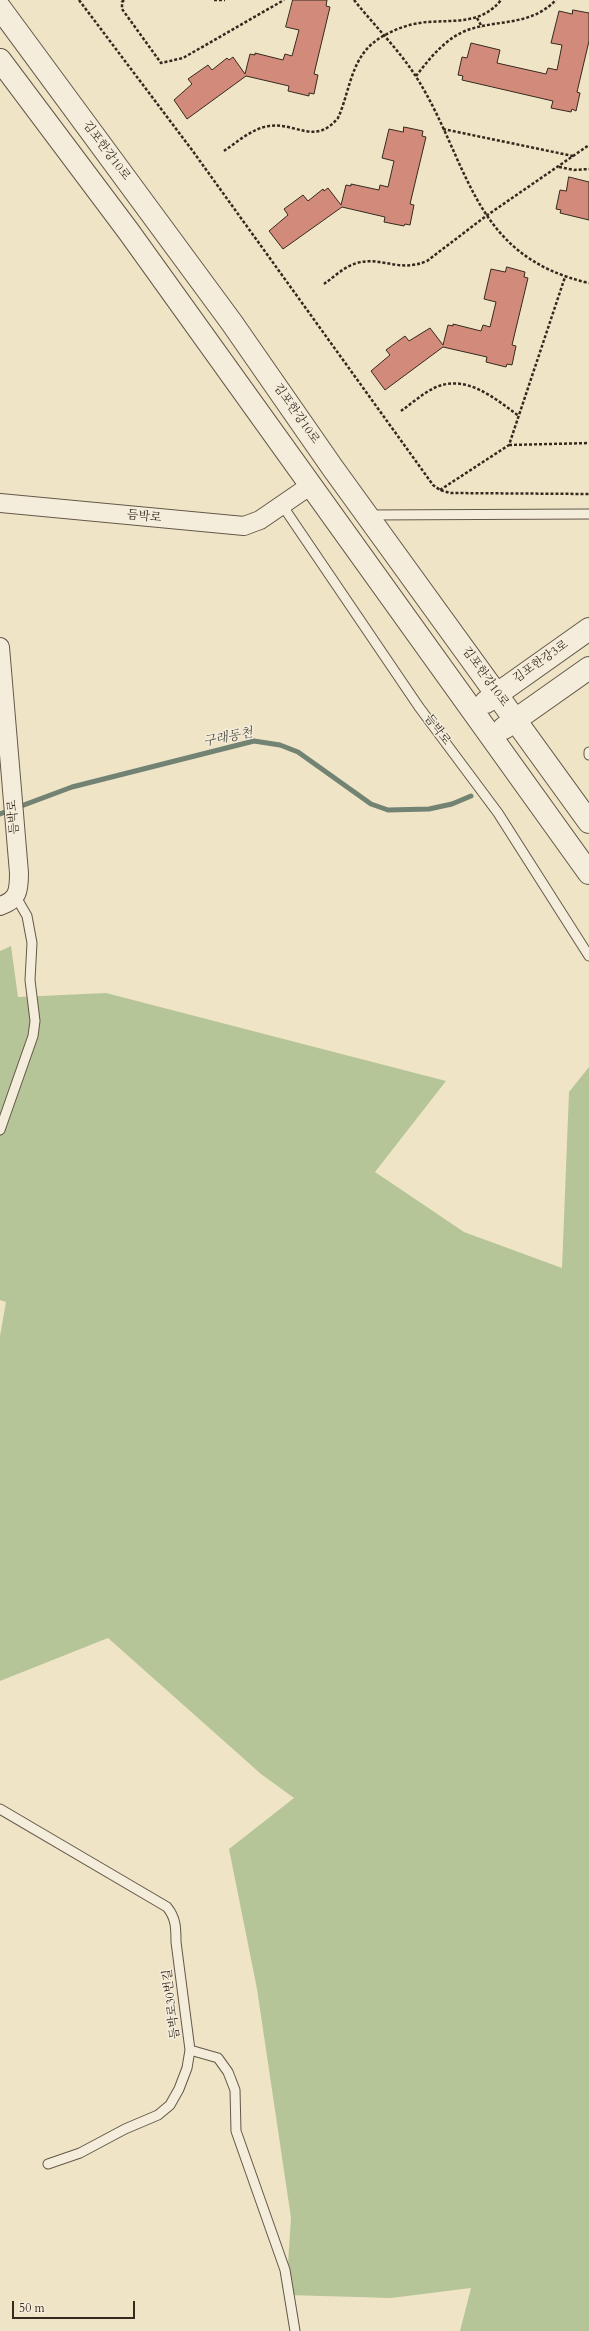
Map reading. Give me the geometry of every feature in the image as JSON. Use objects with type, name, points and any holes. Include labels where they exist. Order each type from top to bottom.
[{"type":"street","name":"김포한강10로","points":[[0,8],[232,323],[332,467],[589,822]]},
{"type":"street","points":[[0,60],[133,239],[492,736],[589,873]]},
{"type":"street","name":"듬박로","points":[[0,503],[244,526],[260,520],[311,485]]},
{"type":"street","name":"김포한강3로","points":[[474,711],[497,693],[589,629]]},
{"type":"street","name":"듬박로","points":[[0,647],[19,873],[19,888],[16,897]]},
{"type":"street","points":[[492,736],[589,668]]},
{"type":"street","points":[[0,906],[10,903],[16,897]]},
{"type":"lane","name":"듬박로","points":[[282,505],[419,707],[498,813],[589,956]]},
{"type":"lane","points":[[367,515],[589,514]]},
{"type":"lane","points":[[0,1130],[33,1036],[35,1021],[30,980],[32,943],[27,916],[16,897]]},
{"type":"lane","name":"듬박로30번길","points":[[0,1809],[167,1907],[173,1914],[176,1924],[176,1942],[190,2050],[218,2058],[228,2072],[235,2090],[236,2131],[285,2270],[295,2331]]},
{"type":"lane","points":[[48,2164],[80,2153],[125,2129],[158,2115],[170,2105],[179,2089],[187,2068],[190,2050]]},
{"type":"path","points":[[79,0],[192,150],[433,485],[440,490],[450,493],[589,494]]},
{"type":"path","points":[[124,0],[122,2],[122,9],[161,63],[183,58],[284,0]]},
{"type":"path","points":[[214,0],[225,0]]},
{"type":"path","points":[[354,0],[416,76],[465,178],[486,216],[517,249],[566,277],[589,283]]},
{"type":"path","points":[[224,151],[261,128],[271,126],[312,132],[324,130],[332,125],[343,106],[358,62],[366,49],[382,36],[417,23],[462,22],[476,18],[488,12],[501,0]]},
{"type":"path","points":[[416,76],[430,58],[456,35],[482,27],[535,15],[556,0]]},
{"type":"path","points":[[476,18],[482,27]]},
{"type":"path","points":[[442,129],[574,156]]},
{"type":"path","points":[[324,284],[358,263],[367,261],[402,267],[416,266],[427,261],[486,216],[589,145]]},
{"type":"path","points":[[558,167],[574,170],[589,169]]},
{"type":"path","points":[[509,445],[566,277]]},
{"type":"path","points":[[400,411],[433,388],[460,383],[485,392],[519,416]]},
{"type":"path","points":[[440,490],[509,445],[589,442]]},
{"type":"green space","points":[[11,946],[18,997],[106,993],[446,1081],[375,1172],[464,1232],[562,1268],[569,1092],[589,1067],[589,2331],[460,2331],[471,2288],[391,2298],[286,2295],[291,2218],[257,1989],[229,1849],[294,1798],[261,1774],[108,1638],[0,1681],[0,1336],[6,1302],[0,1300],[0,951]]},
{"type":"building","points":[[293,0],[327,0],[326,6],[330,7],[314,74],[318,75],[314,94],[309,93],[309,96],[288,91],[289,86],[246,76],[187,119],[174,100],[192,84],[188,79],[208,65],[212,70],[227,58],[229,60],[233,57],[245,74],[250,54],[255,55],[255,53],[283,60],[285,54],[292,56],[299,30],[286,27]]},
{"type":"building","points":[[573,10],[589,13],[589,41],[577,92],[580,93],[576,111],[572,109],[571,112],[551,108],[553,101],[462,80],[463,76],[458,75],[462,57],[467,58],[471,43],[500,50],[497,63],[546,74],[548,68],[557,70],[562,45],[551,43],[559,11],[572,14]]},
{"type":"building","points":[[404,127],[423,131],[422,136],[426,137],[410,204],[414,205],[410,225],[405,224],[404,226],[384,222],[385,217],[342,207],[283,249],[269,231],[288,215],[284,209],[303,195],[308,201],[323,189],[324,191],[328,188],[341,205],[346,185],[351,186],[351,184],[379,190],[380,185],[388,187],[394,161],[382,158],[389,129],[403,132]]},
{"type":"building","points":[[569,177],[589,182],[589,220],[560,213],[561,210],[556,209],[560,190],[566,191]]},
{"type":"building","points":[[507,267],[525,272],[524,277],[528,278],[512,345],[516,346],[512,365],[507,364],[506,367],[486,362],[487,357],[443,347],[385,390],[371,371],[390,355],[386,350],[405,336],[409,341],[430,328],[443,345],[448,325],[453,326],[453,324],[481,331],[483,325],[490,327],[496,302],[484,299],[491,269],[505,272]]},
{"type":"waterway","name":"구래동천","points":[[0,814],[72,787],[254,741],[280,745],[298,752],[371,804],[388,810],[429,809],[452,804],[471,796]]}]
